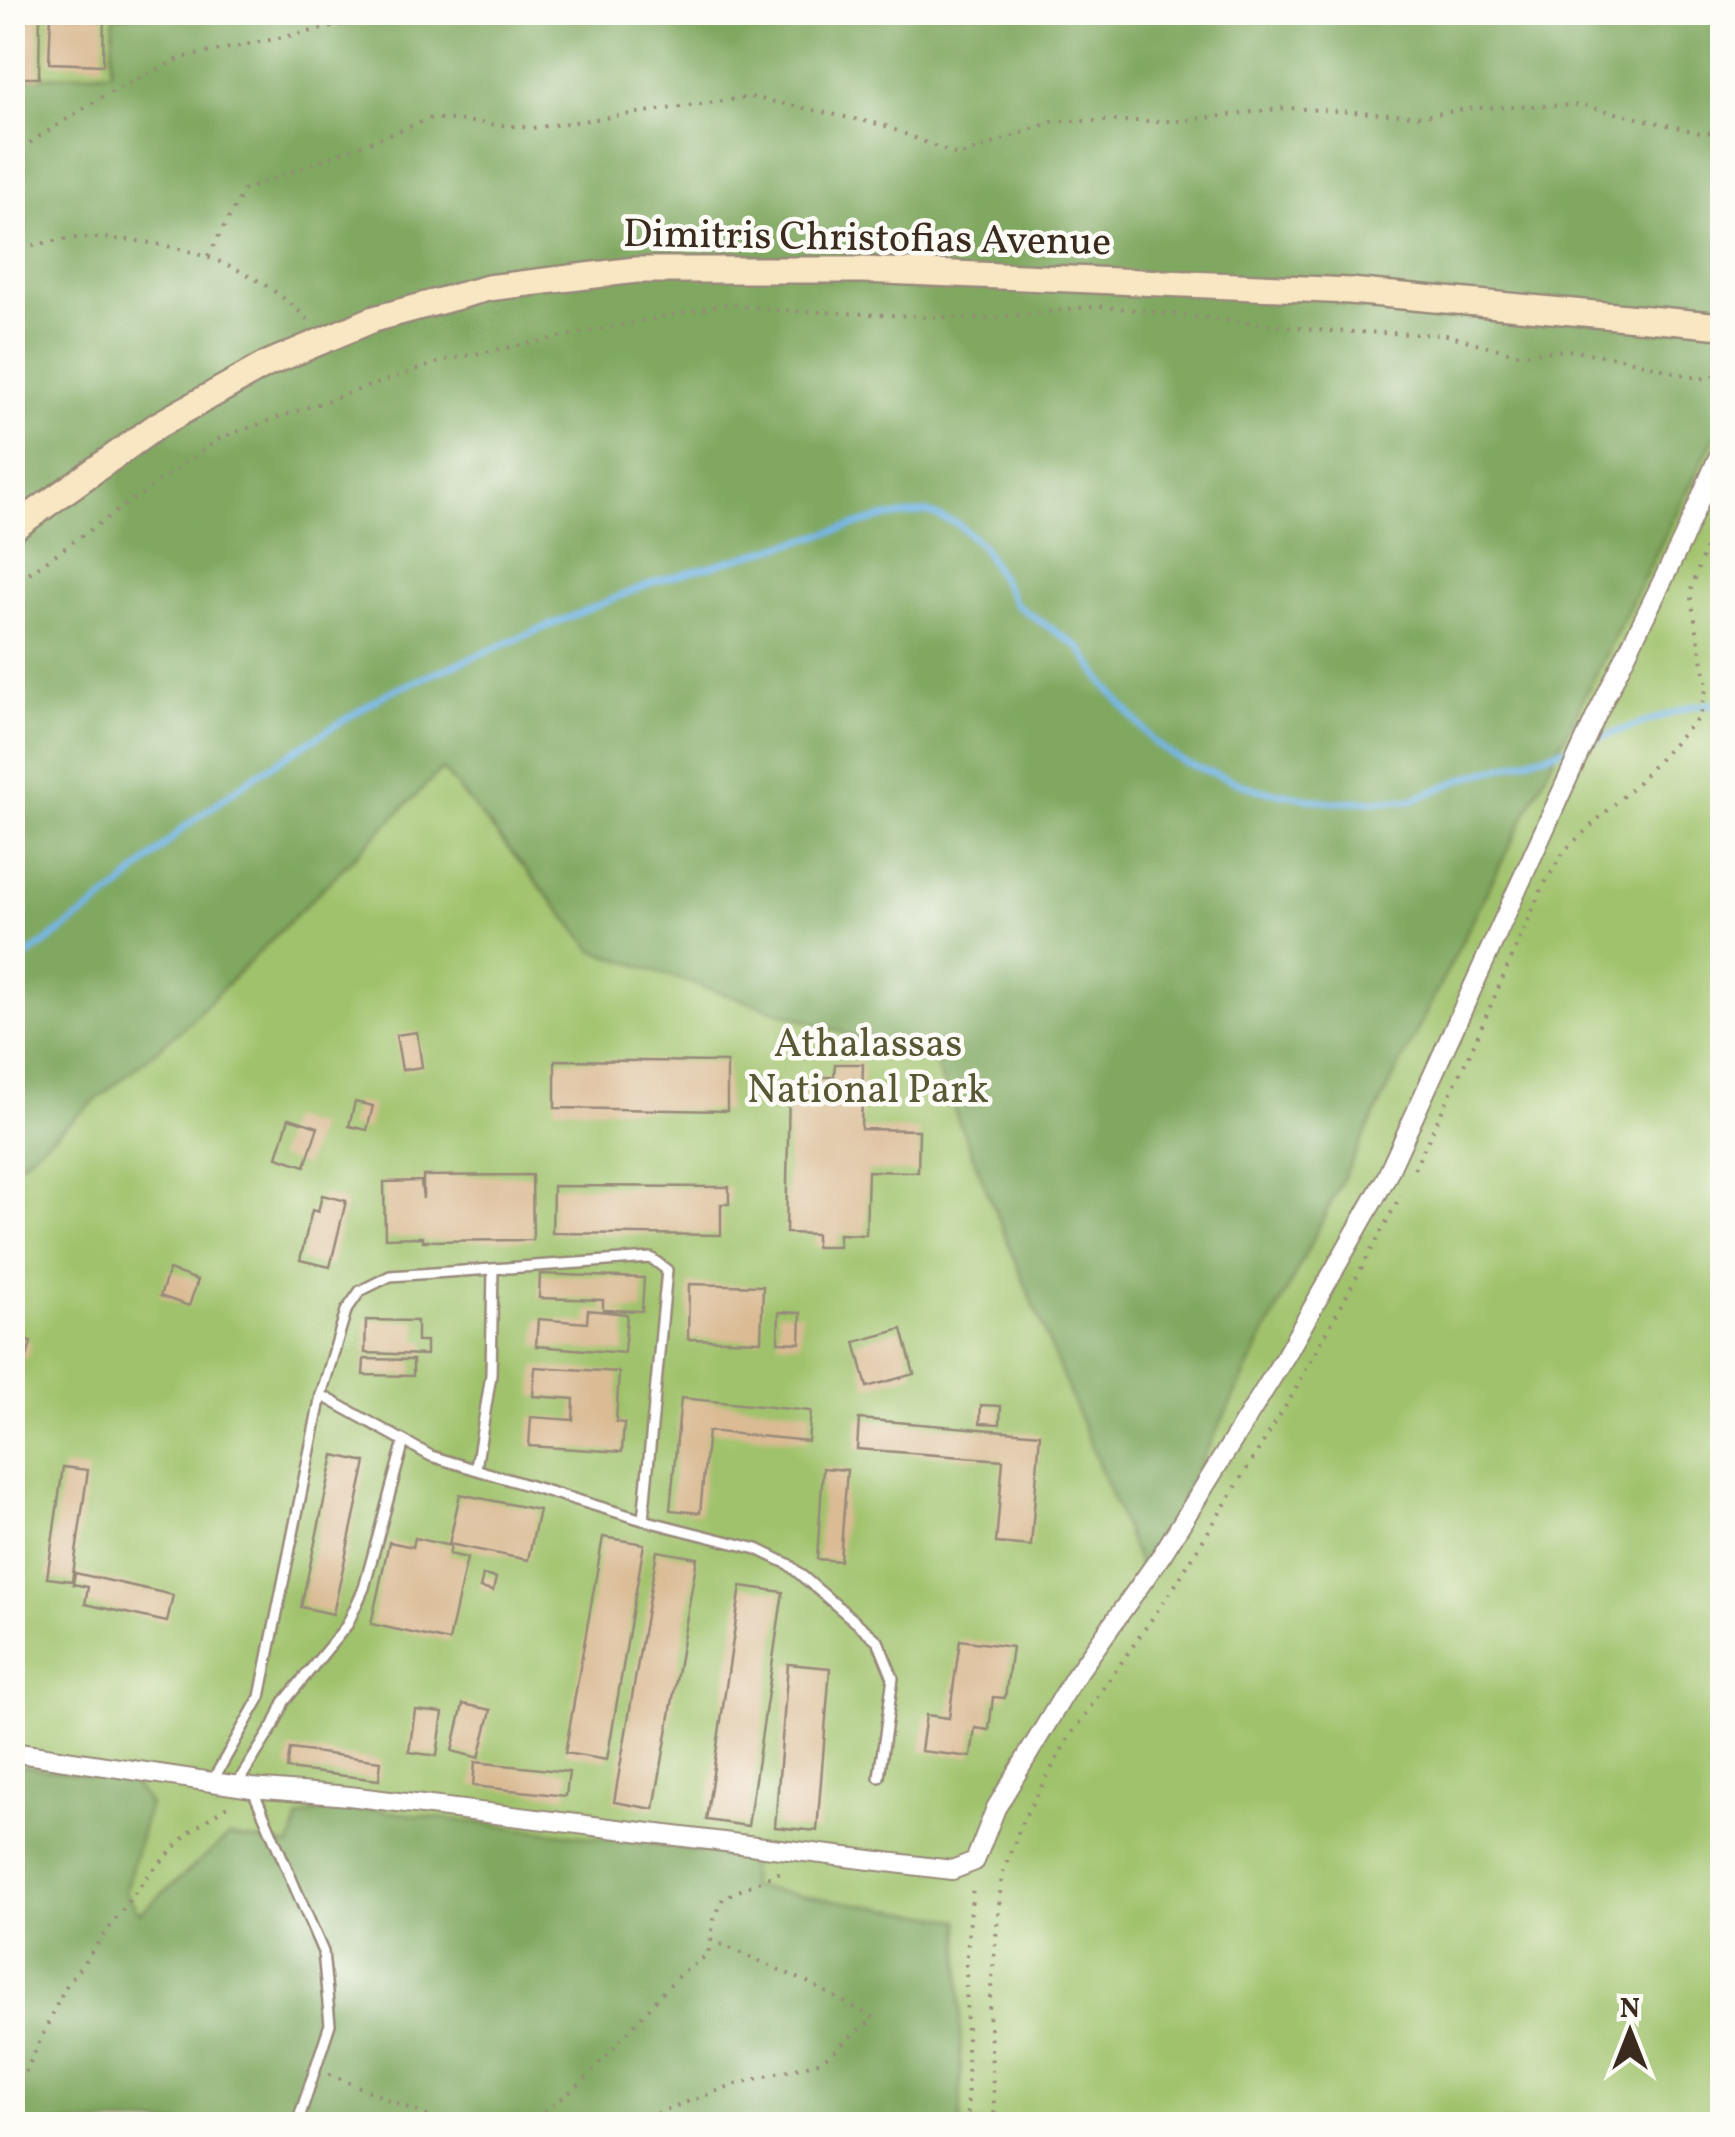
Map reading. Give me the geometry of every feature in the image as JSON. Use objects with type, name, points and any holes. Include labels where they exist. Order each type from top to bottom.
[{"type":"main road","name":"Dimitris Christofias Avenue","points":[[12,529],[158,425],[267,364],[374,318],[488,288],[636,270],[862,270],[1350,291],[1722,326]]},
{"type":"street","points":[[12,1752],[244,1786],[952,1870],[974,1861],[996,1808],[1074,1678],[1163,1553],[1286,1355],[1386,1178],[1722,448]]},
{"type":"lane","points":[[213,1780],[260,1696],[321,1396],[346,1310],[360,1291],[390,1276],[651,1258],[668,1270],[643,1520]]},
{"type":"lane","points":[[476,1468],[491,1375],[493,1269]]},
{"type":"lane","points":[[321,1396],[431,1456],[643,1520],[758,1549],[788,1564],[878,1642],[892,1678],[879,1777]]},
{"type":"lane","points":[[296,2124],[330,2024],[323,1952],[244,1786],[284,1702],[347,1625],[364,1588],[404,1442]]},
{"type":"lane","points":[[260,1696],[284,1702]]},
{"type":"path","points":[[12,154],[105,95],[181,58],[347,24],[430,12]]},
{"type":"path","points":[[208,256],[244,190],[432,118],[532,128],[751,97],[883,124],[959,156],[1054,121],[1180,121],[1286,108],[1423,116],[1474,108],[1582,105],[1702,132],[1722,132]]},
{"type":"path","points":[[12,249],[78,238],[144,241],[208,256],[292,302],[324,340]]},
{"type":"path","points":[[12,585],[222,437],[445,360],[728,304],[794,311],[982,319],[1098,306],[1326,332],[1447,336],[1516,354],[1568,350],[1621,358],[1700,378],[1722,374]]},
{"type":"path","points":[[1410,1178],[1542,888],[1565,850],[1636,784],[1699,717],[1708,685],[1690,593],[1719,508]]},
{"type":"path","points":[[995,2124],[989,2010],[1002,1875],[1023,1820],[1066,1742],[1176,1584],[1294,1394],[1401,1196]]},
{"type":"path","points":[[12,2102],[64,1988],[148,1874],[244,1786]]},
{"type":"path","points":[[504,2124],[540,2114],[582,2083],[676,1978],[708,1954],[723,1898],[817,1854]]},
{"type":"path","points":[[968,2124],[966,1965],[974,1861]]},
{"type":"path","points":[[626,2124],[736,2084],[822,2061],[874,2018],[807,1982],[710,1940]]},
{"type":"path","points":[[316,2068],[446,2124]]},
{"type":"green space","points":[[173,12],[1722,13],[1722,422],[1144,1576],[935,1063],[594,951],[442,769],[183,1028],[13,1169],[13,80],[111,71],[114,16]]},
{"type":"green space","name":"Athalassas National Park","points":[[12,13],[1722,13],[1722,2124],[13,2124]]},
{"type":"green space","points":[[13,1765],[131,1781],[149,1804],[125,1892],[140,1913],[229,1836],[290,1846],[298,1819],[345,1806],[751,1858],[750,1887],[960,1920],[961,2124],[13,2124]]},
{"type":"building","points":[[12,12],[40,12],[39,78],[12,78]]},
{"type":"building","points":[[51,13],[104,15],[103,65],[49,63]]},
{"type":"building","points":[[417,1032],[422,1067],[402,1070],[396,1035]]},
{"type":"building","points":[[555,1060],[727,1062],[727,1111],[555,1108]]},
{"type":"building","points":[[835,1064],[863,1064],[861,1129],[919,1130],[918,1172],[868,1171],[866,1235],[839,1234],[839,1247],[816,1247],[816,1234],[786,1233],[789,1087],[818,1087],[818,1077],[834,1077]]},
{"type":"building","points":[[355,1102],[373,1106],[367,1130],[349,1126]]},
{"type":"building","points":[[289,1118],[318,1127],[305,1166],[277,1157]]},
{"type":"building","points":[[532,1175],[533,1240],[385,1238],[384,1182],[421,1181],[423,1199],[423,1176]]},
{"type":"building","points":[[553,1186],[729,1187],[729,1204],[721,1204],[721,1235],[552,1233]]},
{"type":"building","points":[[322,1195],[346,1201],[330,1267],[300,1260],[312,1210],[318,1212]]},
{"type":"building","points":[[169,1270],[198,1280],[189,1306],[160,1296]]},
{"type":"building","points":[[540,1274],[644,1278],[642,1311],[603,1310],[603,1300],[539,1298]]},
{"type":"building","points":[[689,1284],[763,1286],[761,1341],[688,1339]]},
{"type":"building","points":[[588,1310],[627,1314],[624,1353],[536,1346],[538,1319],[587,1323]]},
{"type":"building","points":[[779,1312],[801,1313],[800,1343],[778,1342]]},
{"type":"building","points":[[366,1320],[417,1321],[417,1341],[426,1341],[426,1355],[365,1353]]},
{"type":"building","points":[[902,1329],[914,1374],[867,1387],[855,1342]]},
{"type":"building","points":[[12,1337],[31,1342],[27,1358],[12,1353]]},
{"type":"building","points":[[364,1359],[413,1360],[413,1376],[363,1375]]},
{"type":"building","points":[[535,1367],[619,1372],[616,1422],[624,1423],[622,1452],[529,1446],[531,1417],[573,1420],[574,1399],[533,1396]]},
{"type":"building","points":[[12,1375],[21,1376],[17,1391],[12,1390]]},
{"type":"building","points":[[681,1398],[811,1411],[808,1441],[708,1431],[700,1513],[670,1510]]},
{"type":"building","points":[[981,1405],[1001,1406],[1000,1424],[980,1423]]},
{"type":"building","points":[[859,1419],[1040,1434],[1031,1546],[996,1543],[1003,1460],[857,1449]]},
{"type":"building","points":[[334,1455],[366,1462],[333,1614],[301,1607]]},
{"type":"building","points":[[63,1467],[88,1470],[72,1581],[47,1578]]},
{"type":"building","points":[[823,1468],[847,1470],[840,1561],[817,1559]]},
{"type":"building","points":[[460,1494],[539,1510],[528,1560],[449,1544]]},
{"type":"building","points":[[603,1537],[644,1544],[607,1760],[565,1753]]},
{"type":"building","points":[[415,1538],[451,1546],[449,1554],[467,1558],[449,1641],[371,1624],[389,1542],[413,1547]]},
{"type":"building","points":[[657,1551],[697,1558],[654,1809],[614,1802]]},
{"type":"building","points":[[75,1573],[173,1595],[167,1622],[85,1604],[88,1587],[73,1584]]},
{"type":"building","points":[[483,1575],[496,1578],[493,1591],[480,1588]]},
{"type":"building","points":[[741,1586],[783,1592],[748,1826],[706,1820]]},
{"type":"building","points":[[960,1640],[1012,1647],[1005,1698],[993,1697],[989,1730],[975,1728],[971,1757],[921,1751],[926,1715],[949,1718]]},
{"type":"building","points":[[788,1664],[830,1668],[817,1831],[775,1827]]},
{"type":"building","points":[[463,1704],[491,1710],[479,1758],[452,1751]]},
{"type":"building","points":[[415,1710],[443,1713],[437,1756],[409,1752]]},
{"type":"building","points":[[290,1749],[381,1761],[379,1780],[287,1769]]},
{"type":"building","points":[[475,1762],[569,1772],[566,1796],[473,1786]]},
{"type":"waterway","points":[[12,967],[119,889],[182,829],[250,779],[387,693],[654,582],[881,518],[926,512],[958,524],[982,546],[1016,605],[1080,648],[1106,686],[1156,744],[1185,763],[1256,789],[1329,802],[1412,800],[1468,777],[1578,745]]},
{"type":"waterway","points":[[1590,741],[1693,706],[1722,703]]}]
